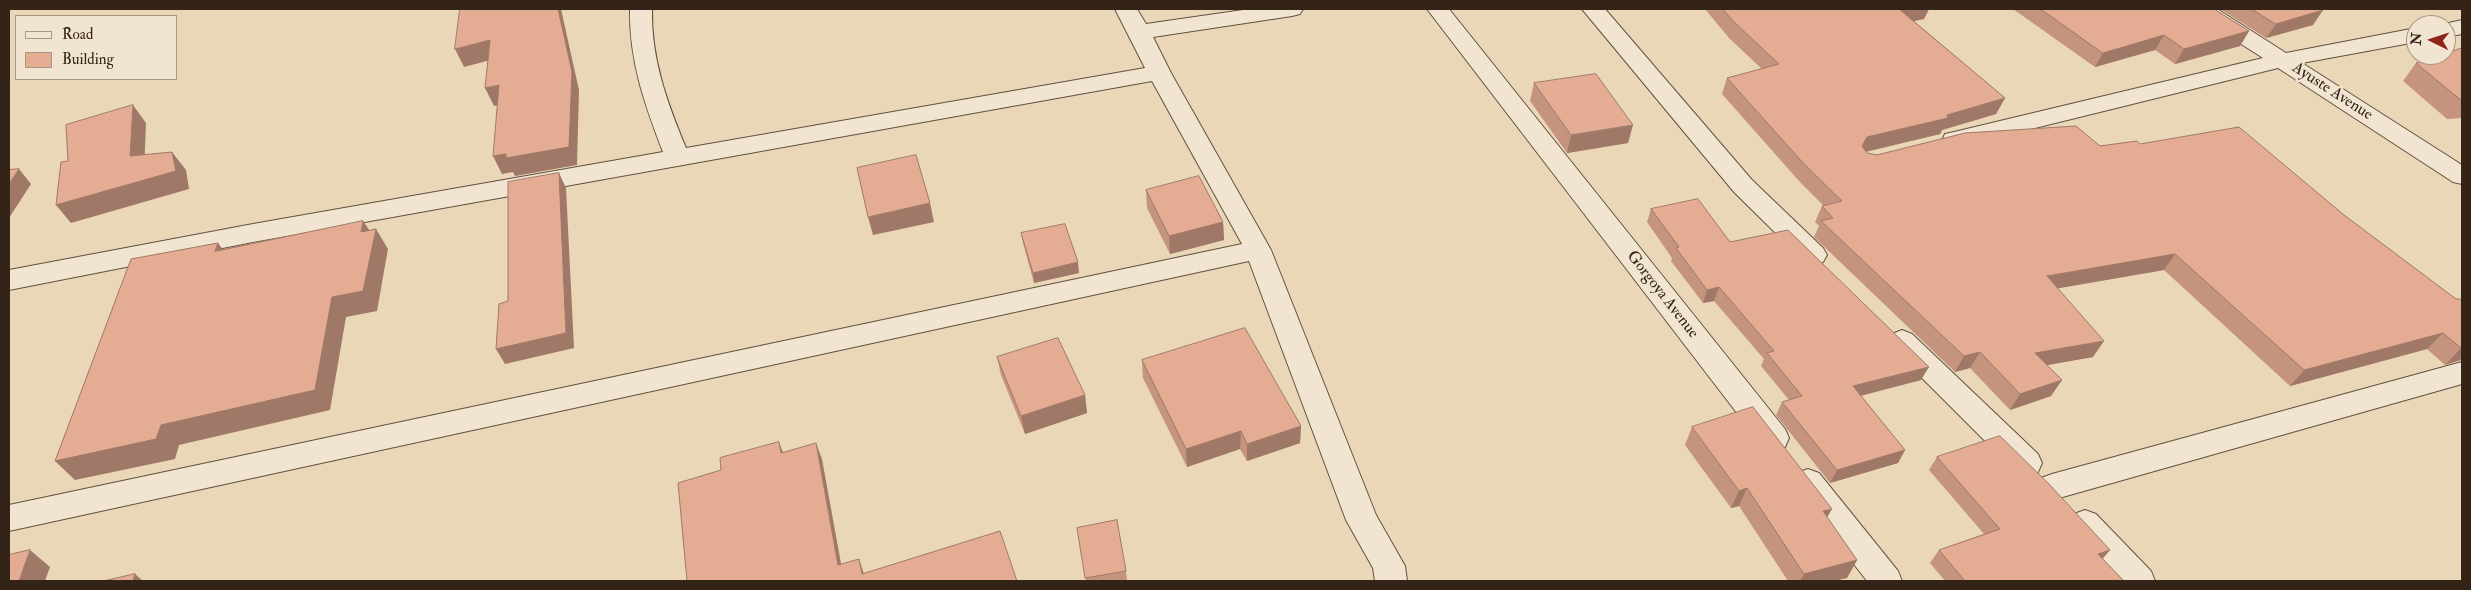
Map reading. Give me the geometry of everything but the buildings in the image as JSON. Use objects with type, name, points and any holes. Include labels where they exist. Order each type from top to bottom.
[{"type":"street","points":[[641,9],[642,47],[647,81],[678,158]]},
{"type":"street","points":[[1126,9],[1140,32],[1159,73],[1258,250],[1362,520],[1388,566],[1391,581]]},
{"type":"street","points":[[1140,32],[1292,9]]},
{"type":"street","name":"Gorgoya Avenue","points":[[1438,9],[1886,581]]},
{"type":"street","points":[[1594,9],[1742,186],[1834,275]]},
{"type":"street","name":"Ayuste Avenue","points":[[2202,9],[2462,176]]},
{"type":"street","points":[[1936,145],[2283,60],[2406,37]]},
{"type":"street","points":[[9,280],[263,232],[1159,73]]},
{"type":"street","points":[[9,518],[1258,250]]},
{"type":"street","points":[[1883,323],[2052,487],[2139,581]]},
{"type":"street","points":[[2052,487],[2462,373]]}]
